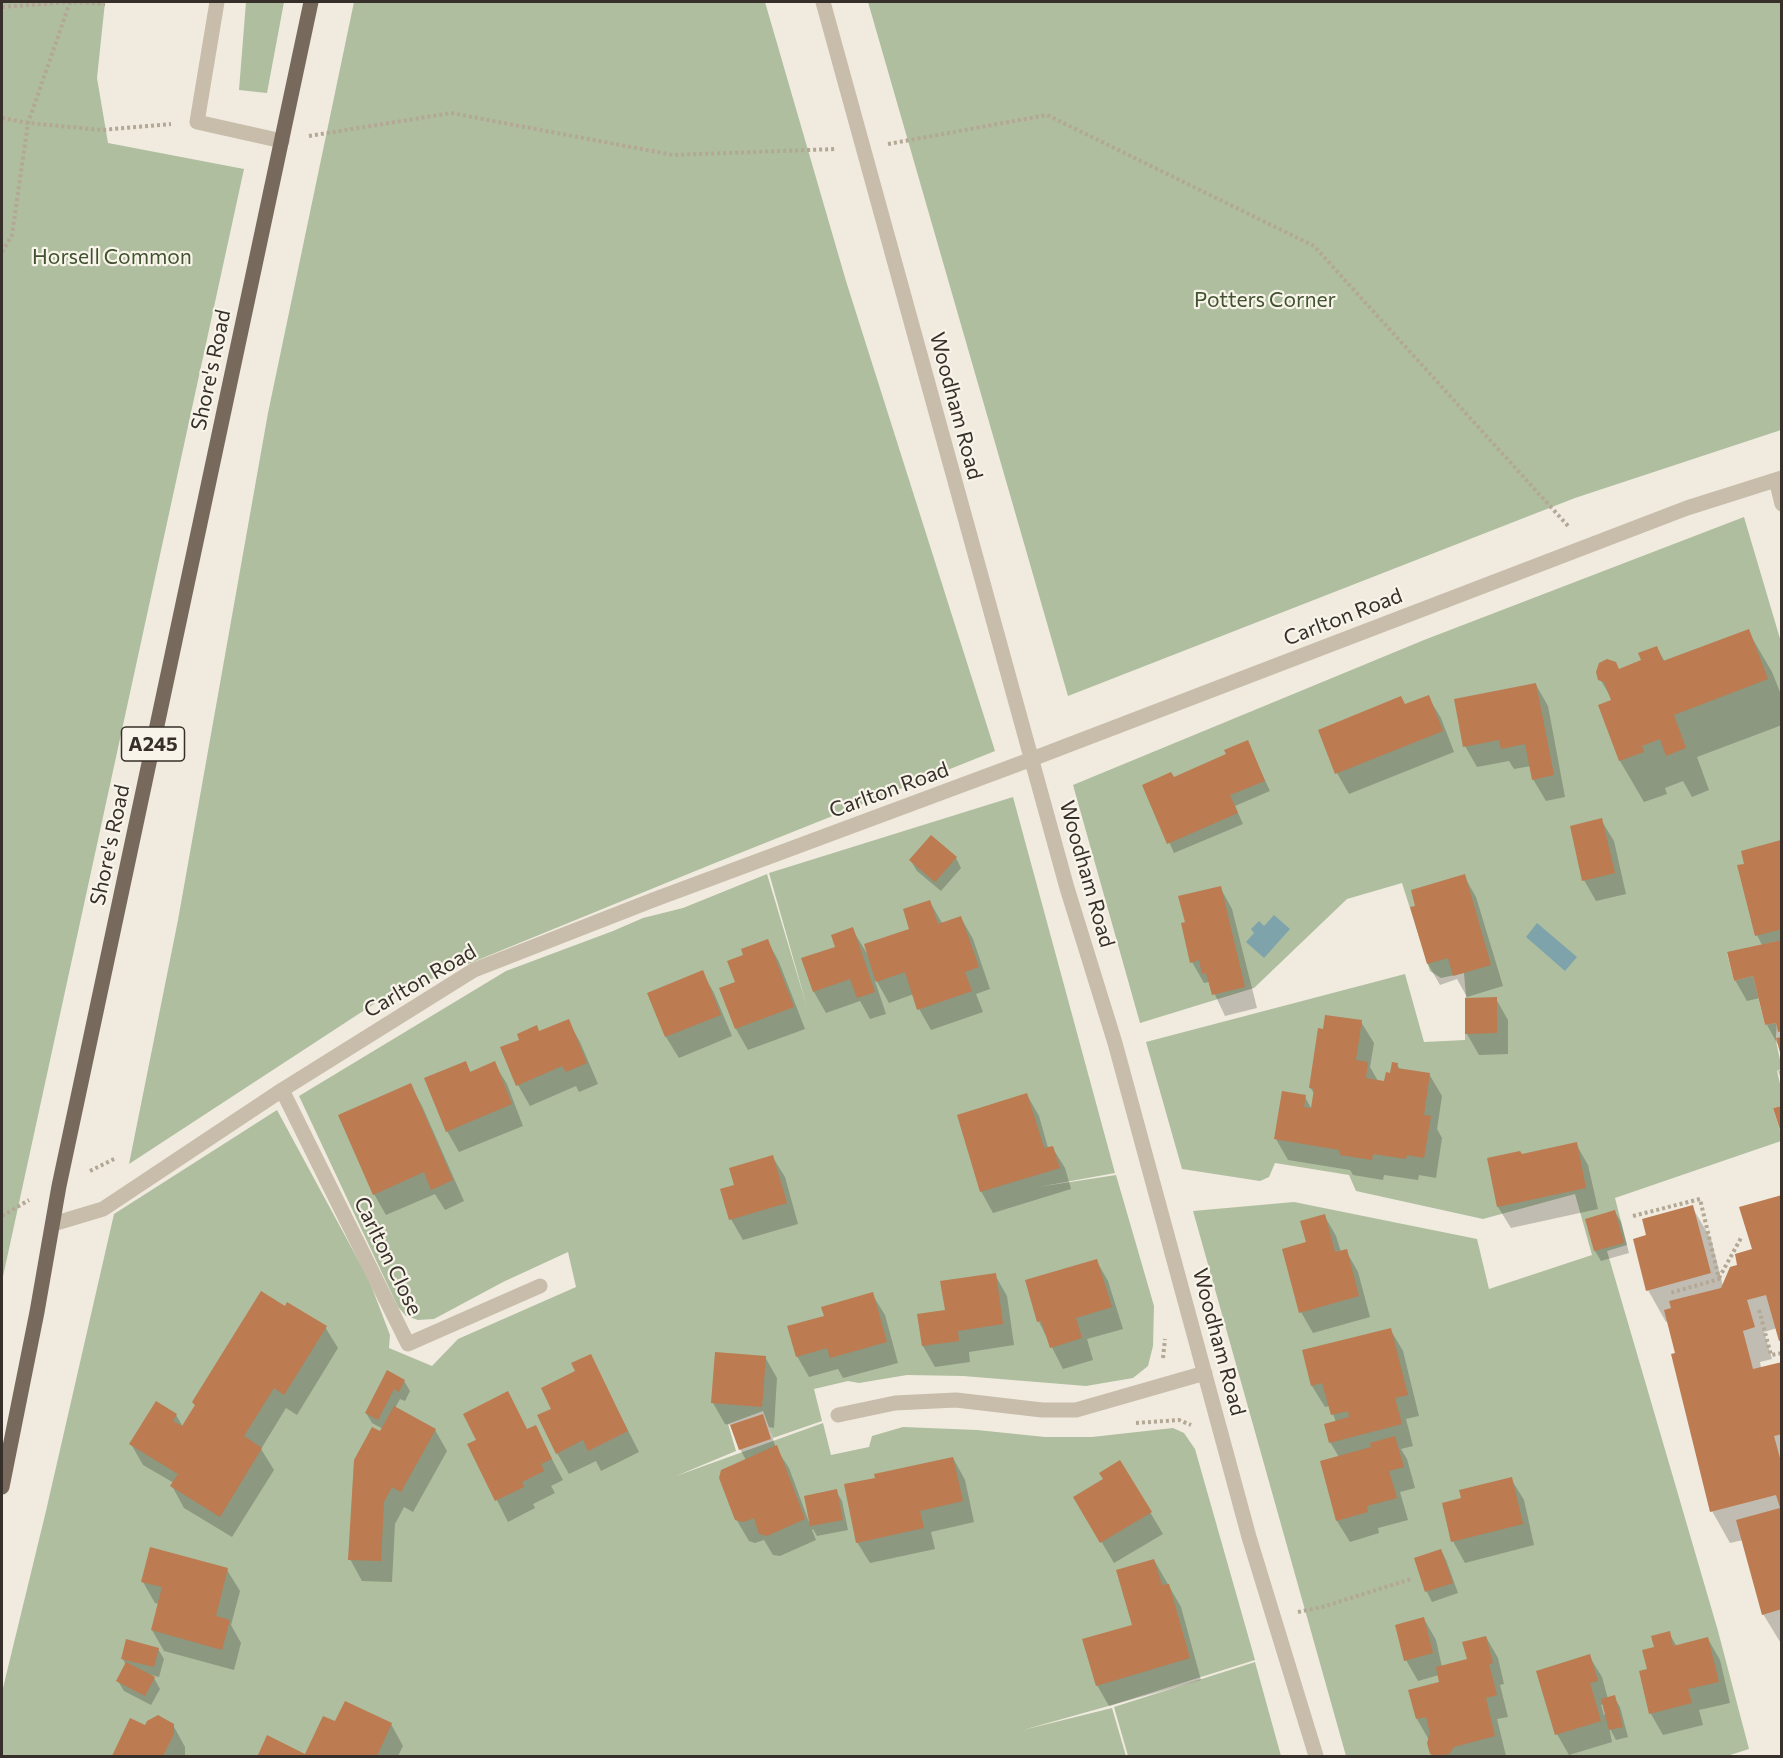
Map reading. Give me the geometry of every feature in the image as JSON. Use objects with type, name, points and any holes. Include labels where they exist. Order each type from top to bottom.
[{"type":"main road","name":"Shore's Road","points":[[2,1487],[59,1186],[310,2]]},
{"type":"street","points":[[217,2],[196,122],[282,141]]},
{"type":"street","name":"Woodham Road","points":[[823,2],[1067,888],[1115,1043],[1249,1537],[1316,1756]]},
{"type":"street","points":[[1779,479],[1782,504]]},
{"type":"street","name":"Carlton Road","points":[[53,1224],[103,1209],[282,1090],[474,970],[1687,508],[1779,479]]},
{"type":"street","name":"Carlton Close","points":[[282,1090],[408,1344],[540,1286]]},
{"type":"street","points":[[838,1415],[896,1403],[956,1400],[1042,1410],[1076,1410],[1205,1373]]},
{"type":"path","points":[[2,7],[70,2],[105,4]]},
{"type":"path","points":[[2,252],[12,235],[28,123],[70,2]]},
{"type":"path","points":[[282,141],[451,113],[673,155],[863,148],[1047,115],[1314,246],[1587,547]]},
{"type":"path","points":[[2,118],[28,123],[102,130],[196,122]]},
{"type":"path","points":[[1633,1216],[1700,1199],[1719,1279]]},
{"type":"path","points":[[1670,1293],[1719,1279],[1741,1238]]},
{"type":"path","points":[[1760,1310],[1772,1355],[1782,1353]]},
{"type":"path","points":[[1159,1366],[1165,1351],[1165,1337]]},
{"type":"path","points":[[1125,1424],[1179,1420],[1195,1427]]},
{"type":"path","points":[[1274,1617],[1322,1606],[1411,1578]]},
{"type":"green space","name":"Horsell Common","points":[[2,2],[105,2],[97,78],[108,143],[244,169],[2,1281]]},
{"type":"green space","points":[[246,2],[284,2],[267,93],[239,90]]},
{"type":"green space","points":[[354,2],[765,2],[846,281],[995,751],[380,1000],[129,1164],[178,920],[268,413]]},
{"type":"green space","name":"Potters Corner","points":[[868,2],[1781,2],[1781,430],[1575,498],[1068,696]]},
{"type":"green space","points":[[1744,517],[1781,642],[1782,940],[1727,953],[1734,981],[1753,976],[1765,1025],[1776,1023],[1776,1041],[1781,1069],[1777,1071],[1782,1106],[1773,1108],[1781,1141],[1615,1198],[1627,1245],[1607,1251],[1718,1631],[1749,1749],[1727,1756],[1346,1756],[1193,1211],[1294,1202],[1477,1239],[1489,1289],[1592,1255],[1575,1194],[1483,1219],[1356,1191],[1349,1175],[1275,1163],[1269,1177],[1260,1181],[1182,1169],[1146,1042],[1405,974],[1424,1042],[1465,1040],[1464,973],[1441,978],[1430,971],[1402,883],[1347,899],[1254,988],[1140,1023],[1073,785],[1424,640]]},
{"type":"green space","points":[[1013,797],[1115,1173],[1038,1187],[1116,1175],[1154,1306],[1153,1346],[1148,1366],[1133,1378],[1086,1386],[963,1376],[907,1375],[859,1383],[848,1381],[814,1389],[822,1421],[773,1438],[763,1411],[728,1424],[736,1451],[676,1476],[823,1423],[831,1455],[869,1447],[872,1436],[903,1427],[977,1430],[1045,1437],[1092,1437],[1173,1428],[1184,1433],[1195,1449],[1255,1660],[1023,1730],[1112,1708],[1126,1756],[2,1756],[2,1692],[114,1214],[277,1110],[369,1280],[390,1335],[389,1348],[432,1366],[458,1339],[576,1287],[568,1252],[503,1282],[434,1319],[418,1320],[406,1316],[398,1307],[299,1096],[506,971],[643,918],[683,908],[767,874],[807,1007],[769,873]]},
{"type":"green space","points":[[1255,1662],[1281,1756],[1128,1756],[1114,1707]]},
{"type":"water","points":[[1274,915],[1290,929],[1264,958],[1246,942],[1254,933],[1251,929],[1259,921],[1264,926]]},
{"type":"water","points":[[1537,923],[1577,957],[1565,971],[1526,937]]},
{"type":"building","points":[[1749,629],[1768,679],[1674,715],[1686,748],[1666,756],[1660,739],[1642,746],[1644,752],[1619,761],[1598,705],[1611,700],[1604,682],[1598,680],[1596,672],[1599,663],[1607,659],[1616,662],[1619,669],[1641,660],[1638,653],[1657,646],[1663,661]]},
{"type":"building","points":[[1536,683],[1554,775],[1532,780],[1525,744],[1501,749],[1499,740],[1463,747],[1454,699]]},
{"type":"building","points":[[1429,695],[1443,731],[1335,774],[1318,730],[1401,696],[1405,704]]},
{"type":"building","points":[[1248,740],[1265,781],[1230,795],[1238,813],[1167,844],[1142,785],[1171,772],[1174,777],[1226,754],[1224,750]]},
{"type":"building","points":[[1602,818],[1615,873],[1582,881],[1570,826]]},
{"type":"building","points":[[931,835],[957,857],[935,882],[909,860]]},
{"type":"building","points":[[1781,840],[1782,929],[1755,936],[1737,865],[1744,864],[1741,851]]},
{"type":"building","points":[[1465,874],[1491,965],[1453,976],[1448,958],[1427,964],[1410,907],[1415,906],[1411,890]]},
{"type":"building","points":[[1221,886],[1245,987],[1212,995],[1206,973],[1202,974],[1199,960],[1190,963],[1181,923],[1185,922],[1178,896]]},
{"type":"building","points":[[930,900],[938,924],[961,916],[979,967],[965,972],[972,991],[917,1010],[905,972],[876,982],[864,944],[909,929],[903,909]]},
{"type":"building","points":[[853,927],[875,992],[857,998],[850,979],[813,992],[801,958],[835,947],[831,935]]},
{"type":"building","points":[[768,939],[794,1007],[735,1029],[719,988],[735,982],[727,961],[743,955],[741,949]]},
{"type":"building","points":[[1782,940],[1782,1031],[1778,1032],[1776,1023],[1765,1025],[1753,976],[1734,981],[1727,952]]},
{"type":"building","points":[[703,970],[721,1015],[665,1037],[647,993]]},
{"type":"building","points":[[1497,997],[1497,1033],[1465,1034],[1465,998]]},
{"type":"building","points":[[1325,1015],[1362,1020],[1356,1060],[1368,1062],[1366,1078],[1384,1081],[1386,1072],[1390,1073],[1392,1062],[1398,1063],[1397,1068],[1430,1073],[1424,1115],[1431,1116],[1424,1158],[1407,1155],[1406,1159],[1373,1154],[1372,1160],[1340,1155],[1339,1150],[1274,1139],[1282,1091],[1306,1095],[1304,1107],[1311,1108],[1314,1089],[1309,1088],[1318,1028],[1323,1029]]},
{"type":"building","points":[[569,1019],[587,1063],[566,1072],[562,1066],[516,1086],[500,1047],[519,1040],[517,1034],[537,1025],[539,1031]]},
{"type":"building","points":[[1782,1037],[1782,1056],[1781,1056],[1776,1038]]},
{"type":"building","points":[[466,1061],[470,1072],[495,1061],[512,1104],[446,1132],[424,1078]]},
{"type":"building","points":[[411,1083],[453,1180],[431,1190],[424,1172],[373,1195],[338,1115]]},
{"type":"building","points":[[1027,1093],[1044,1148],[1053,1146],[1060,1168],[980,1192],[957,1115]]},
{"type":"building","points":[[1782,1106],[1782,1132],[1781,1133],[1773,1108]]},
{"type":"building","points":[[1577,1142],[1586,1188],[1497,1207],[1487,1158],[1520,1151],[1522,1154]]},
{"type":"building","points":[[773,1155],[787,1203],[729,1220],[720,1189],[734,1185],[729,1168]]},
{"type":"building","points":[[1782,1195],[1782,1340],[1779,1341],[1766,1295],[1747,1300],[1755,1327],[1743,1331],[1753,1369],[1782,1362],[1782,1434],[1774,1436],[1780,1458],[1782,1458],[1782,1609],[1762,1615],[1736,1520],[1780,1508],[1776,1495],[1710,1512],[1671,1354],[1675,1353],[1664,1310],[1671,1308],[1669,1301],[1721,1288],[1730,1267],[1737,1265],[1735,1254],[1752,1249],[1739,1207]]},
{"type":"building","points":[[1693,1205],[1711,1273],[1646,1291],[1633,1239],[1646,1235],[1642,1219]]},
{"type":"building","points":[[1615,1210],[1624,1243],[1594,1251],[1585,1219]]},
{"type":"building","points":[[1325,1214],[1335,1252],[1347,1249],[1359,1296],[1299,1313],[1282,1249],[1306,1242],[1300,1221]]},
{"type":"building","points":[[1097,1259],[1112,1307],[1076,1318],[1082,1338],[1050,1348],[1041,1321],[1037,1322],[1025,1280]]},
{"type":"building","points":[[996,1273],[1003,1324],[958,1331],[959,1341],[922,1346],[917,1314],[945,1310],[940,1281]]},
{"type":"building","points":[[261,1291],[285,1306],[287,1302],[327,1326],[284,1395],[274,1388],[244,1436],[262,1448],[220,1517],[170,1486],[178,1474],[129,1444],[156,1401],[177,1414],[173,1421],[182,1426],[195,1405],[192,1402]]},
{"type":"building","points":[[873,1292],[887,1342],[830,1358],[827,1348],[796,1357],[787,1326],[824,1316],[821,1307]]},
{"type":"building","points":[[1391,1328],[1408,1395],[1395,1398],[1402,1424],[1329,1443],[1324,1424],[1349,1417],[1348,1411],[1331,1415],[1322,1383],[1311,1386],[1302,1350]]},
{"type":"building","points":[[715,1352],[766,1356],[762,1407],[711,1403]]},
{"type":"building","points":[[591,1354],[628,1431],[588,1451],[583,1440],[556,1454],[537,1415],[551,1409],[541,1388],[575,1371],[571,1363]]},
{"type":"building","points":[[387,1370],[405,1380],[399,1392],[394,1389],[378,1420],[365,1413]]},
{"type":"building","points":[[508,1391],[527,1429],[536,1425],[552,1459],[541,1464],[544,1471],[522,1482],[524,1487],[495,1501],[467,1444],[476,1440],[463,1414]]},
{"type":"building","points":[[394,1406],[436,1429],[401,1492],[392,1487],[384,1502],[381,1561],[348,1560],[354,1460],[372,1427],[380,1431]]},
{"type":"building","points":[[763,1414],[771,1439],[739,1450],[730,1425]]},
{"type":"building","points":[[1395,1436],[1404,1467],[1389,1471],[1397,1498],[1367,1506],[1368,1512],[1336,1521],[1320,1461],[1371,1447],[1370,1443]]},
{"type":"building","points":[[777,1445],[805,1519],[767,1536],[759,1534],[754,1518],[743,1522],[735,1520],[719,1478],[721,1470]]},
{"type":"building","points":[[953,1457],[963,1501],[920,1511],[924,1528],[856,1543],[844,1484],[875,1478],[874,1474]]},
{"type":"building","points":[[1120,1460],[1152,1512],[1100,1543],[1073,1497],[1103,1479],[1099,1473]]},
{"type":"building","points":[[1512,1477],[1523,1524],[1451,1542],[1442,1503],[1461,1498],[1459,1490]]},
{"type":"building","points":[[837,1489],[843,1520],[810,1526],[804,1496]]},
{"type":"building","points":[[150,1547],[228,1568],[216,1616],[230,1620],[222,1650],[151,1630],[162,1587],[141,1582]]},
{"type":"building","points":[[1441,1549],[1453,1583],[1425,1592],[1414,1558]]},
{"type":"building","points":[[1154,1559],[1162,1585],[1169,1584],[1190,1658],[1096,1686],[1082,1639],[1132,1625],[1116,1570]]},
{"type":"building","points":[[1424,1617],[1433,1653],[1404,1661],[1395,1625]]},
{"type":"building","points":[[1670,1631],[1673,1646],[1708,1637],[1719,1682],[1688,1689],[1692,1703],[1649,1714],[1639,1671],[1647,1669],[1642,1650],[1654,1647],[1651,1636]]},
{"type":"building","points":[[1486,1636],[1493,1663],[1489,1664],[1497,1695],[1486,1698],[1495,1736],[1454,1747],[1449,1754],[1435,1756],[1430,1754],[1427,1743],[1430,1733],[1426,1717],[1416,1719],[1408,1690],[1439,1682],[1436,1667],[1467,1659],[1462,1642]]},
{"type":"building","points":[[126,1639],[159,1648],[154,1667],[121,1659]]},
{"type":"building","points":[[1590,1654],[1598,1681],[1590,1683],[1601,1721],[1555,1735],[1536,1671]]},
{"type":"building","points":[[126,1662],[155,1677],[145,1696],[116,1681]]},
{"type":"building","points":[[1615,1695],[1623,1727],[1609,1730],[1601,1699]]},
{"type":"building","points":[[345,1701],[392,1723],[377,1756],[258,1755],[267,1735],[305,1754],[323,1716],[335,1721]]},
{"type":"building","points":[[158,1715],[174,1724],[174,1734],[163,1756],[112,1756],[130,1718],[145,1725],[147,1721]]}]
